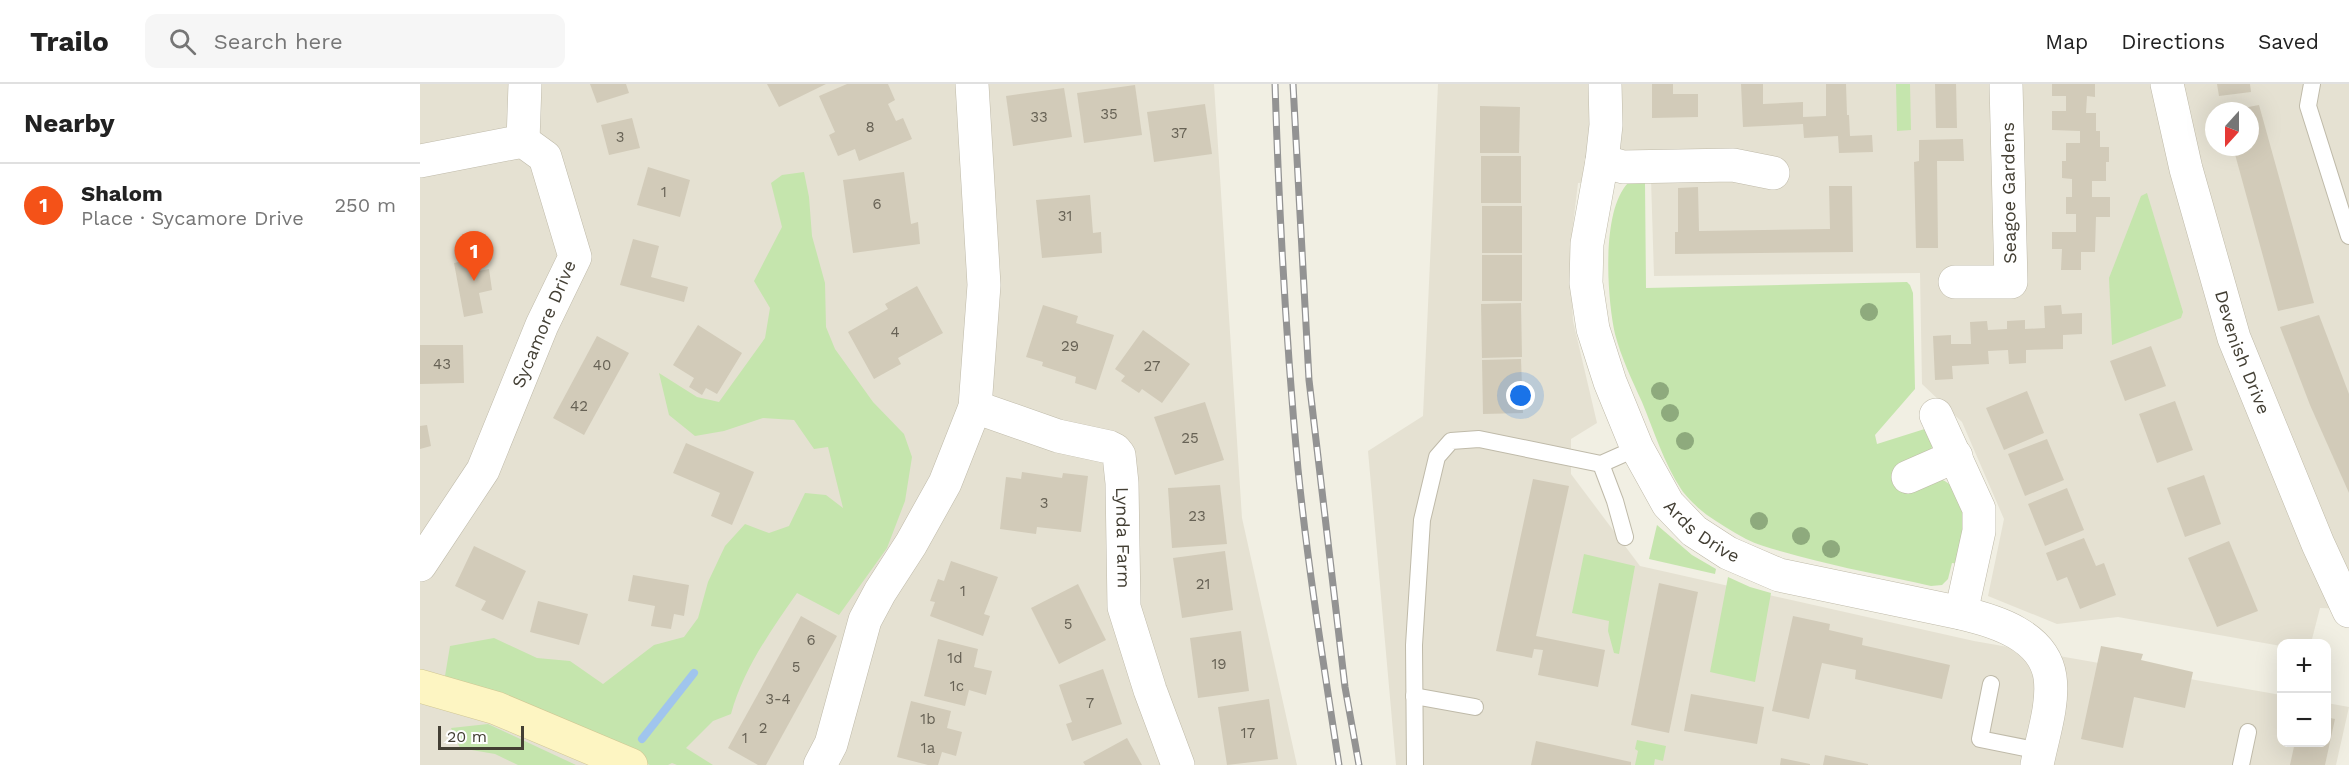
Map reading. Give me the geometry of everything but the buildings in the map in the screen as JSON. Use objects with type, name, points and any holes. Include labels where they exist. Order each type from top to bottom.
[{"type":"street","points":[[420,160],[524,141],[525,84]]},
{"type":"street","points":[[820,765],[831,744],[865,620],[945,483],[975,407],[984,285],[972,84]]},
{"type":"street","name":"Ards Drive","points":[[1605,84],[1606,125],[1587,244],[1586,283],[1593,329],[1610,382],[1636,448],[1668,504],[1694,531],[1728,554],[1779,575],[1989,619],[2008,627],[2041,652],[2050,677],[2048,706],[2038,758]]},
{"type":"street","name":"Seagoe Gardens","points":[[1955,282],[2011,282],[2006,84]]},
{"type":"street","name":"Devenish Drive","points":[[2167,84],[2186,169],[2234,338],[2318,544],[2347,601]]},
{"type":"street","name":"Sycamore Drive","points":[[420,565],[483,470],[542,325],[575,257],[544,157],[524,141]]},
{"type":"street","points":[[1602,161],[1623,166],[1733,165],[1773,173]]},
{"type":"street","name":"Lynda Farm","points":[[975,407],[1058,436],[1109,447],[1119,455],[1124,607],[1150,690],[1178,765]]},
{"type":"street","points":[[1936,415],[1979,509],[1980,519],[1961,613]]},
{"type":"street","points":[[1908,477],[1956,456]]},
{"type":"street","points":[[420,686],[496,708],[631,765]]},
{"type":"lane","points":[[2312,84],[2308,106],[2349,236]]},
{"type":"lane","points":[[1415,765],[1414,645],[1422,520],[1437,457],[1451,441],[1479,439],[1601,464],[1636,448]]},
{"type":"lane","points":[[1601,464],[1625,537]]},
{"type":"lane","points":[[1991,684],[1980,739],[2038,758]]},
{"type":"lane","points":[[1414,696],[1475,707]]},
{"type":"lane","points":[[2241,765],[2248,732]]},
{"type":"shaded area","points":[[420,84],[1214,84],[1242,518],[1297,765],[420,765]]},
{"type":"shaded area","points":[[1438,84],[2349,84],[2349,609],[2320,608],[2312,639],[2277,639],[2277,645],[2118,617],[2057,624],[1988,596],[2004,519],[1962,422],[1922,384],[1920,273],[1654,276],[1651,179],[1578,183],[1570,250],[1573,321],[1597,423],[1571,439],[1571,474],[1640,566],[1974,641],[2277,694],[2277,747],[2331,747],[2331,704],[2349,707],[2336,765],[1396,765],[1368,451],[1423,416]]},
{"type":"green space","points":[[1896,84],[1910,84],[1911,130],[1897,131]]},
{"type":"green space","points":[[804,172],[809,197],[812,236],[825,283],[826,327],[835,349],[873,402],[904,434],[912,457],[905,501],[887,548],[839,615],[797,593],[750,666],[731,714],[713,721],[686,748],[713,765],[672,763],[650,765],[445,676],[450,646],[494,638],[537,658],[570,661],[603,684],[654,645],[684,637],[698,618],[708,582],[725,546],[745,524],[769,533],[789,526],[805,493],[826,495],[843,508],[828,447],[814,449],[794,420],[763,418],[724,431],[695,436],[669,415],[659,373],[697,397],[719,402],[765,338],[770,308],[754,281],[782,227],[771,183],[782,175]]},
{"type":"green space","points":[[1628,183],[1645,183],[1646,288],[1907,282],[1910,285],[1913,293],[1915,389],[1875,435],[1877,444],[1931,427],[1935,441],[1931,449],[1938,478],[1956,490],[1965,510],[1965,530],[1960,564],[1952,563],[1948,579],[1942,585],[1931,586],[1848,568],[1758,544],[1707,515],[1684,492],[1664,458],[1617,343],[1612,318],[1608,278],[1610,234],[1613,213],[1619,196]]},
{"type":"green space","points":[[2147,193],[2183,312],[2181,318],[2112,345],[2109,278],[2141,196]]},
{"type":"green space","points":[[1657,525],[1692,555],[1716,569],[1715,574],[1649,559]]},
{"type":"green space","points":[[1584,554],[1635,566],[1619,654],[1614,653],[1608,631],[1609,621],[1572,613]]},
{"type":"green space","points":[[1728,577],[1771,593],[1755,682],[1710,672]]},
{"type":"green space","points":[[488,724],[576,765],[518,765],[495,754],[460,748],[451,728]]},
{"type":"green space","points":[[1637,740],[1666,746],[1663,761],[1655,759],[1654,765],[1635,765],[1638,751],[1635,749]]},
{"type":"waterway","points":[[642,739],[694,673]]},
{"type":"railway","points":[[1275,84],[1284,276],[1298,469],[1311,580],[1339,765]]},
{"type":"railway","points":[[1293,84],[1309,380],[1345,687],[1359,765]]},
{"type":"place","name":"Shalom","points":[[474,281]]}]
